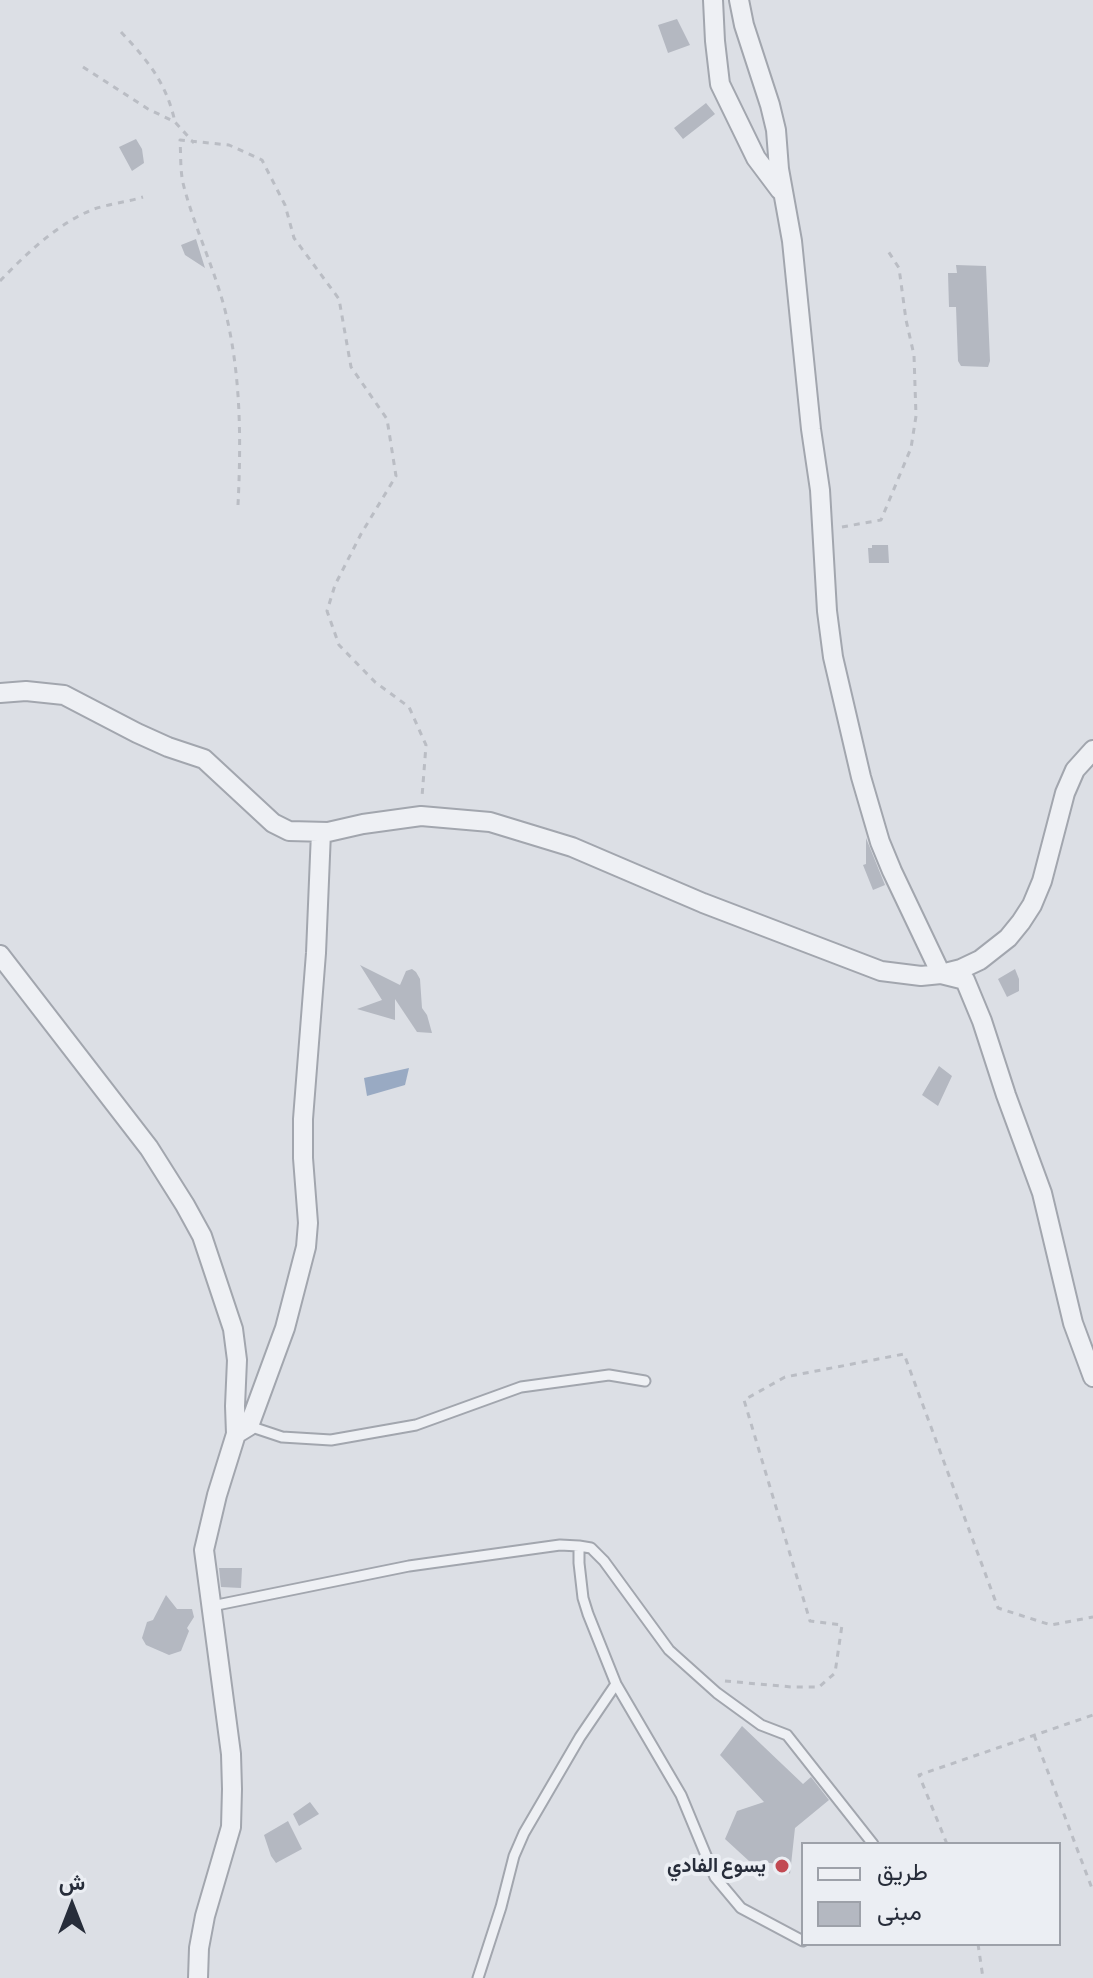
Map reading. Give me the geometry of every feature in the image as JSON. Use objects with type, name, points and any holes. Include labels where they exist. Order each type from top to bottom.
[{"type":"street","points":[[713,0],[720,84],[756,158],[784,196]]},
{"type":"street","points":[[739,0],[776,130],[779,169],[796,265],[820,490],[827,611],[833,657],[861,777],[880,842],[941,974]]},
{"type":"street","points":[[0,693],[26,691],[64,695],[137,733],[204,759],[273,823],[289,831],[321,832],[421,816],[490,822],[572,847],[703,903],[881,971],[921,976],[961,969],[980,960],[1008,938],[1021,922],[1042,881],[1065,793],[1075,770],[1093,750]]},
{"type":"street","points":[[198,1978],[205,1916],[231,1827],[232,1789],[231,1754],[204,1550],[217,1495],[285,1328],[306,1247],[308,1223],[303,1119],[316,953],[321,832]]},
{"type":"street","points":[[0,955],[149,1148],[202,1236],[233,1329],[243,1430]]},
{"type":"street","points":[[941,974],[965,980],[982,1021],[1042,1193],[1073,1323],[1093,1377]]},
{"type":"lane","points":[[243,1430],[282,1437],[331,1440],[416,1425],[521,1387],[609,1375],[645,1381]]},
{"type":"lane","points":[[212,1606],[409,1566],[560,1545],[591,1548],[604,1561],[669,1650],[717,1693],[761,1725],[787,1735],[871,1842]]},
{"type":"lane","points":[[579,1546],[583,1598],[616,1684],[681,1795],[715,1877],[741,1908],[801,1940]]},
{"type":"lane","points":[[478,1978],[514,1856],[524,1833],[580,1737],[616,1684]]},
{"type":"path","points":[[121,32],[159,76],[175,122]]},
{"type":"path","points":[[83,67],[148,109],[175,122],[194,143]]},
{"type":"path","points":[[238,505],[238,376],[228,321],[183,180],[180,140],[229,145],[262,160],[285,205],[294,238],[339,299],[351,367],[387,419],[396,476],[361,534],[335,585],[327,611],[339,645],[375,682],[409,707],[426,745],[421,816]]},
{"type":"path","points":[[0,281],[71,220],[96,208],[143,197]]},
{"type":"path","points":[[823,532],[881,520],[911,448],[916,416],[914,355],[899,268],[888,251]]},
{"type":"path","points":[[704,1680],[819,1687],[835,1673],[842,1625],[810,1621],[744,1400],[785,1377],[904,1354],[998,1608],[1051,1625],[1093,1617]]},
{"type":"path","points":[[946,1842],[919,1775],[1093,1715]]},
{"type":"path","points":[[1034,1735],[1093,1891]]},
{"type":"path","points":[[978,1946],[983,1978]]},
{"type":"water","points":[[409,1068],[405,1085],[367,1096],[364,1078]]},
{"type":"building","points":[[677,19],[690,45],[668,53],[658,25]]},
{"type":"building","points":[[706,103],[715,114],[683,139],[674,128]]},
{"type":"building","points":[[136,139],[142,149],[144,163],[132,171],[119,147]]},
{"type":"building","points":[[196,239],[205,268],[185,255],[181,245]]},
{"type":"building","points":[[956,265],[986,266],[988,367],[961,366],[958,361],[956,307],[949,307],[948,273],[957,273]]},
{"type":"building","points":[[888,545],[889,563],[869,563],[868,548]]},
{"type":"building","points":[[866,838],[885,885],[873,890],[863,865],[866,864]]},
{"type":"building","points":[[360,965],[400,985],[406,971],[412,969],[416,972],[420,979],[422,1008],[432,1033],[417,1032],[395,999],[395,1020],[357,1009],[382,1000]]},
{"type":"building","points":[[1015,969],[1019,991],[1007,997],[998,979]]},
{"type":"building","points":[[939,1066],[952,1076],[938,1106],[922,1095]]},
{"type":"building","points":[[219,1568],[242,1568],[241,1588],[221,1587]]},
{"type":"building","points":[[166,1595],[177,1609],[192,1609],[194,1617],[187,1628],[189,1631],[181,1651],[169,1655],[146,1645],[142,1638],[147,1622],[153,1620]]},
{"type":"building","points":[[742,1726],[803,1784],[811,1777],[829,1800],[795,1828],[790,1874],[781,1864],[749,1861],[725,1839],[737,1811],[764,1802],[720,1755]]},
{"type":"building","points":[[310,1802],[319,1814],[299,1826],[293,1814]]},
{"type":"building","points":[[288,1821],[302,1849],[276,1863],[264,1835]]},
{"type":"place","name":"يسوع الفادي","points":[[782,1866]]}]
